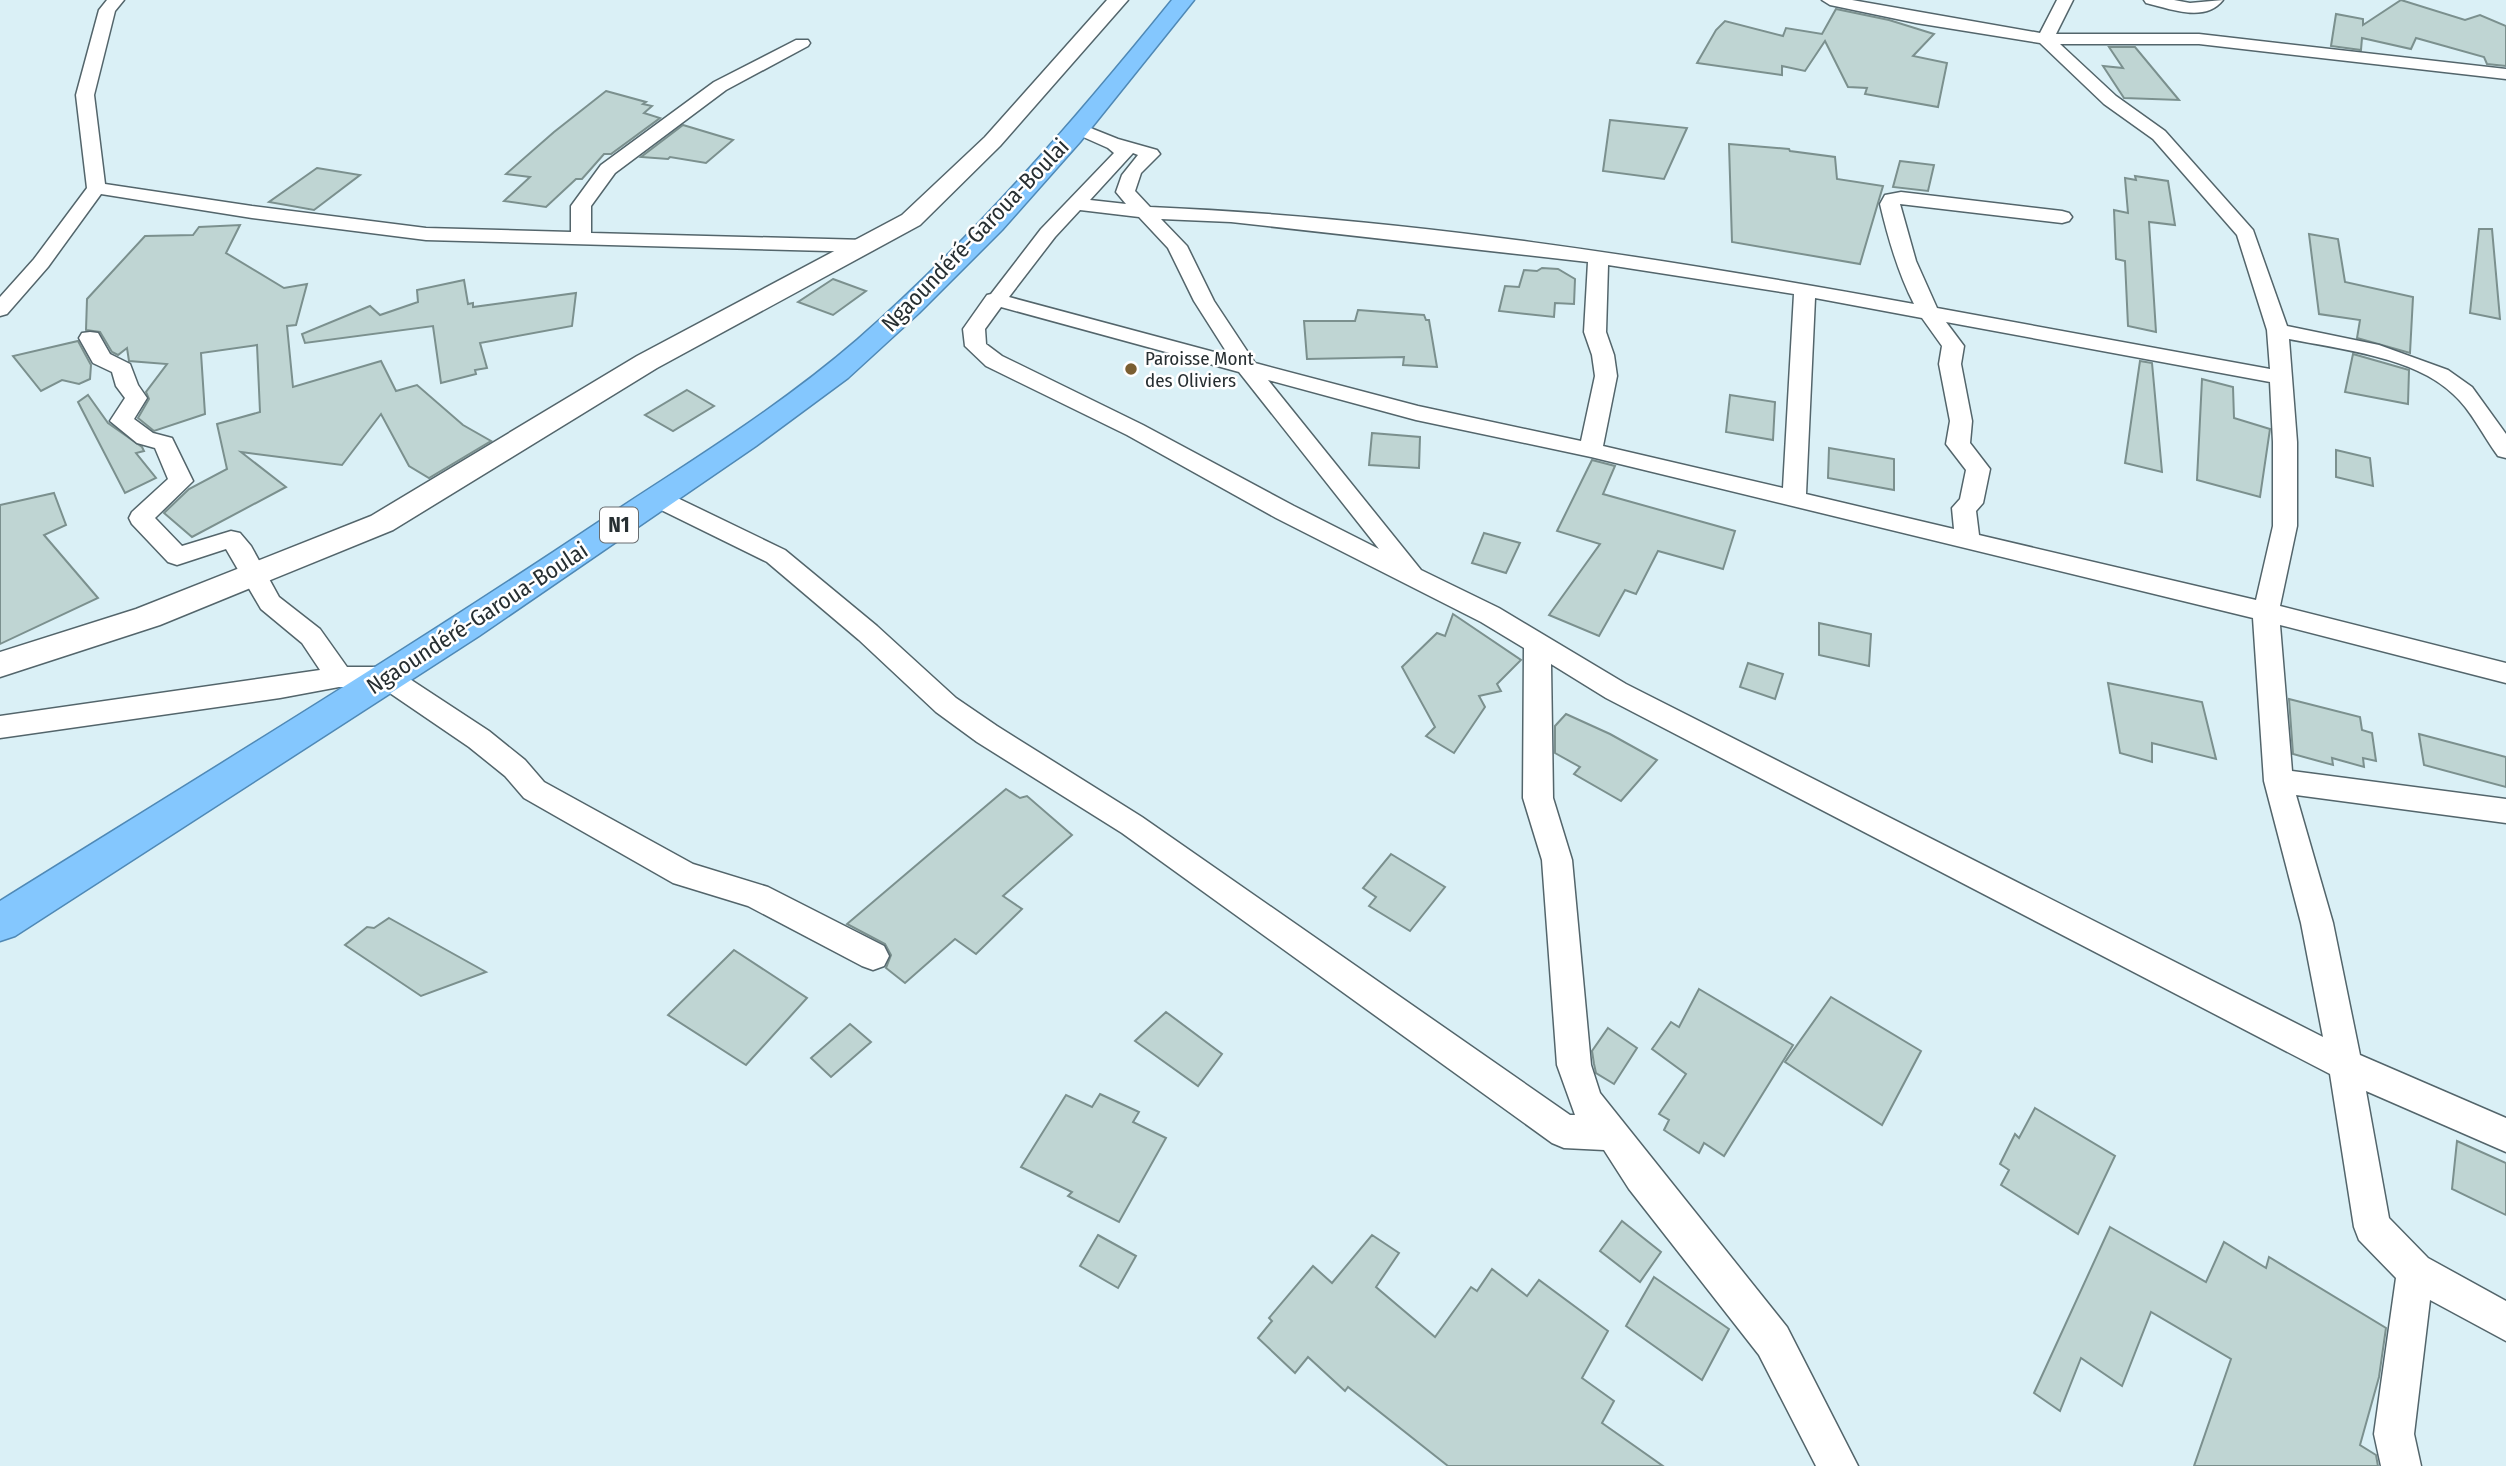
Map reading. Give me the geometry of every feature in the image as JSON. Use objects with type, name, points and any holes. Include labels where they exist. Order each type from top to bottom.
[{"type":"highway","name":"Ngaoundéré-Garoua-Boulai","points":[[0,923],[517,594],[782,412],[864,348],[953,265],[1109,94],[1183,0]]},
{"type":"street","points":[[0,310],[41,263],[96,188],[85,95],[112,5],[88,0]]},
{"type":"street","points":[[0,665],[148,617],[254,572],[383,523],[647,362],[866,247],[911,220],[948,188],[1020,113],[1118,0]]},
{"type":"street","points":[[1830,0],[1916,18],[2045,39],[2199,39],[2506,74]]},
{"type":"street","points":[[2045,39],[2065,0]]},
{"type":"street","points":[[2152,0],[2190,8],[2207,8],[2215,0]]},
{"type":"street","points":[[2171,4],[2199,39]]},
{"type":"street","points":[[2045,39],[2110,100],[2159,135],[2246,234],[2278,330],[2282,378],[2285,526],[2266,612],[2278,781],[2317,923],[2345,1065],[2372,1227],[2415,1271],[2506,1322]]},
{"type":"street","points":[[581,238],[581,206],[608,169],[720,86],[802,43]]},
{"type":"street","points":[[1078,128],[1114,144],[1124,152],[1048,233],[974,328],[976,346],[994,361],[1135,430],[1286,512],[1415,576],[1537,642],[1640,704],[2345,1065],[2506,1135]]},
{"type":"street","points":[[1114,144],[1130,146],[1151,154],[1137,165],[1127,178],[1125,192],[1177,246],[1204,301],[1248,369],[1415,576]]},
{"type":"street","points":[[96,188],[414,233],[866,247]]},
{"type":"street","points":[[1967,541],[1964,508],[1971,503],[1979,469],[1958,444],[1961,421],[1950,364],[1953,346],[1931,314],[1900,250],[1890,204],[1892,200],[1901,198],[2062,217]]},
{"type":"street","points":[[1076,204],[1142,212],[1231,216],[1378,230],[1598,258],[1805,290],[2282,378]]},
{"type":"street","points":[[1591,450],[1606,376],[1603,355],[1595,332],[1598,258]]},
{"type":"street","points":[[1794,500],[1805,290]]},
{"type":"street","points":[[994,299],[1416,413],[1591,450],[2266,612],[2506,673]]},
{"type":"street","points":[[2278,330],[2391,355],[2433,372],[2459,387],[2506,452]]},
{"type":"street","points":[[90,338],[101,358],[122,369],[127,386],[136,398],[121,421],[145,438],[163,443],[181,481],[141,518],[177,556],[231,538],[254,572],[270,603],[311,636],[340,677]]},
{"type":"street","points":[[657,498],[776,556],[946,705],[987,734],[1132,824],[1564,1131],[1613,1134]]},
{"type":"street","points":[[1537,642],[1538,798],[1557,860],[1574,1065],[1586,1102],[1613,1134],[1642,1177],[1773,1341],[1838,1466]]},
{"type":"street","points":[[0,727],[280,688],[340,677],[386,677],[480,739],[515,768],[534,790],[684,874],[757,897],[873,956]]},
{"type":"street","points":[[2278,781],[2506,811]]},
{"type":"street","points":[[2401,1466],[2394,1434],[2415,1271]]},
{"type":"building","points":[[2401,0],[2465,20],[2480,15],[2506,26],[2506,66],[2487,64],[2484,57],[2416,38],[2411,49],[2362,38],[2361,50],[2331,46],[2336,14],[2363,19],[2363,25]]},
{"type":"building","points":[[1836,9],[1889,20],[1934,34],[1913,56],[1947,63],[1938,107],[1865,94],[1867,88],[1848,87],[1825,41],[1805,71],[1782,66],[1782,75],[1697,63],[1716,30],[1725,21],[1783,36],[1786,28],[1822,34]]},
{"type":"building","points":[[2109,47],[2135,47],[2179,100],[2124,98],[2103,66],[2123,68]]},
{"type":"building","points":[[606,91],[646,102],[643,104],[652,106],[644,113],[660,118],[611,154],[604,154],[582,179],[576,179],[546,207],[504,201],[530,177],[506,174]]},
{"type":"building","points":[[1610,120],[1687,128],[1664,179],[1603,171]]},
{"type":"building","points":[[683,125],[733,140],[706,163],[670,157],[641,157]]},
{"type":"building","points":[[1729,144],[1789,149],[1835,157],[1837,179],[1883,186],[1860,264],[1732,242]]},
{"type":"building","points":[[1900,161],[1934,165],[1928,191],[1893,187]]},
{"type":"building","points":[[317,168],[360,175],[314,210],[269,202]]},
{"type":"building","points":[[2135,176],[2168,181],[2175,225],[2149,222],[2156,332],[2128,326],[2125,261],[2116,259],[2114,210],[2128,213],[2125,178],[2136,180]]},
{"type":"building","points":[[240,225],[226,253],[284,288],[307,284],[296,325],[287,326],[293,387],[381,361],[396,391],[417,385],[463,425],[491,441],[429,478],[409,466],[381,414],[342,465],[241,452],[286,487],[192,537],[164,513],[189,489],[227,469],[217,424],[260,412],[257,345],[201,353],[205,414],[154,431],[138,418],[149,399],[146,392],[167,364],[129,361],[127,348],[118,355],[112,352],[100,332],[86,330],[87,299],[145,236],[193,235],[199,227]]},
{"type":"building","points":[[2479,229],[2492,229],[2500,319],[2470,313]]},
{"type":"building","points":[[2309,234],[2338,239],[2345,282],[2413,297],[2410,353],[2357,338],[2360,320],[2319,314]]},
{"type":"building","points":[[1542,268],[1558,269],[1575,279],[1574,304],[1555,303],[1554,317],[1499,311],[1505,286],[1519,287],[1524,270],[1537,271]]},
{"type":"building","points":[[833,279],[866,291],[833,315],[798,302]]},
{"type":"building","points":[[464,280],[468,304],[473,303],[473,307],[576,293],[572,326],[480,343],[487,368],[475,370],[476,374],[441,383],[433,326],[305,343],[302,334],[370,306],[380,315],[418,302],[417,290]]},
{"type":"building","points":[[1358,310],[1424,315],[1426,320],[1429,320],[1437,367],[1403,365],[1404,357],[1307,359],[1304,321],[1355,321]]},
{"type":"building","points":[[78,341],[91,365],[90,379],[79,384],[62,380],[41,391],[13,356]]},
{"type":"building","points":[[2353,354],[2409,370],[2408,404],[2345,392]]},
{"type":"building","points":[[2140,361],[2152,363],[2162,472],[2125,463]]},
{"type":"building","points":[[2202,379],[2233,387],[2234,418],[2270,429],[2260,497],[2197,480]]},
{"type":"building","points":[[687,390],[714,406],[673,431],[645,415]]},
{"type":"building","points":[[88,395],[108,423],[142,447],[144,451],[136,453],[156,478],[125,493],[78,402]]},
{"type":"building","points":[[1730,395],[1775,402],[1773,440],[1726,432]]},
{"type":"building","points":[[1372,433],[1420,437],[1419,468],[1369,465]]},
{"type":"building","points":[[1829,448],[1894,459],[1894,490],[1828,478]]},
{"type":"building","points":[[2336,450],[2370,458],[2373,486],[2336,477]]},
{"type":"building","points":[[1592,460],[1615,466],[1603,494],[1735,531],[1723,569],[1658,551],[1636,594],[1625,590],[1599,636],[1549,615],[1600,544],[1557,531]]},
{"type":"building","points":[[54,493],[66,525],[44,535],[98,598],[0,644],[0,505]]},
{"type":"building","points":[[1484,533],[1520,543],[1506,573],[1472,563]]},
{"type":"building","points":[[1453,614],[1521,660],[1497,684],[1501,691],[1479,696],[1485,707],[1454,753],[1426,736],[1435,727],[1402,667],[1437,633],[1445,636]]},
{"type":"building","points":[[1819,623],[1871,634],[1869,666],[1819,655]]},
{"type":"building","points":[[1748,663],[1783,674],[1775,699],[1740,687]]},
{"type":"building","points":[[2108,683],[2202,702],[2216,759],[2152,743],[2152,762],[2120,753]]},
{"type":"building","points":[[2289,699],[2360,717],[2362,730],[2372,733],[2376,761],[2363,758],[2364,767],[2332,758],[2333,765],[2293,754]]},
{"type":"building","points":[[1566,714],[1657,760],[1621,801],[1574,774],[1580,767],[1555,753],[1555,726]]},
{"type":"building","points":[[2419,734],[2506,757],[2506,787],[2424,765]]},
{"type":"building","points":[[1006,789],[1020,798],[1027,796],[1072,835],[1003,896],[1022,909],[976,954],[955,939],[905,983],[886,968],[891,955],[885,944],[847,924]]},
{"type":"building","points":[[1391,854],[1445,887],[1410,931],[1369,906],[1376,897],[1363,888]]},
{"type":"building","points":[[389,918],[486,972],[421,996],[345,945],[367,927],[374,928]]},
{"type":"building","points":[[734,950],[807,998],[746,1065],[668,1015]]},
{"type":"building","points":[[1699,989],[1793,1045],[1724,1156],[1704,1143],[1699,1153],[1664,1130],[1669,1120],[1659,1114],[1686,1074],[1652,1049],[1671,1022],[1679,1027]]},
{"type":"building","points":[[1831,997],[1921,1051],[1882,1125],[1785,1062]]},
{"type":"building","points":[[1166,1012],[1222,1054],[1198,1086],[1135,1041]]},
{"type":"building","points":[[850,1024],[871,1042],[831,1077],[811,1058]]},
{"type":"building","points":[[1608,1028],[1637,1048],[1614,1084],[1596,1073],[1592,1051]]},
{"type":"building","points":[[1100,1094],[1139,1112],[1133,1122],[1166,1138],[1119,1222],[1068,1196],[1072,1192],[1021,1167],[1066,1095],[1092,1107]]},
{"type":"building","points":[[2035,1108],[2115,1156],[2078,1234],[2001,1185],[2009,1170],[2000,1164],[2015,1134],[2019,1138]]},
{"type":"building","points":[[2457,1141],[2506,1163],[2506,1215],[2452,1189]]},
{"type":"building","points":[[1622,1221],[1661,1252],[1640,1282],[1600,1251]]},
{"type":"building","points":[[2110,1227],[2206,1282],[2224,1242],[2266,1268],[2269,1257],[2386,1328],[2379,1377],[2360,1445],[2376,1455],[2378,1466],[2194,1466],[2231,1359],[2151,1312],[2122,1386],[2081,1358],[2060,1411],[2034,1393]]},
{"type":"building","points":[[1098,1235],[1136,1256],[1118,1288],[1080,1266]]},
{"type":"building","points":[[1372,1235],[1399,1253],[1376,1287],[1435,1337],[1471,1287],[1477,1291],[1492,1269],[1527,1296],[1539,1280],[1608,1331],[1582,1378],[1614,1401],[1602,1423],[1663,1466],[1448,1466],[1348,1387],[1345,1391],[1308,1357],[1295,1373],[1258,1338],[1272,1321],[1269,1318],[1313,1266],[1332,1283]]},
{"type":"building","points":[[1654,1277],[1729,1329],[1702,1380],[1626,1326]]},
{"type":"place","name":"Paroisse Mont des Oliviers","points":[[1131,369]]}]
